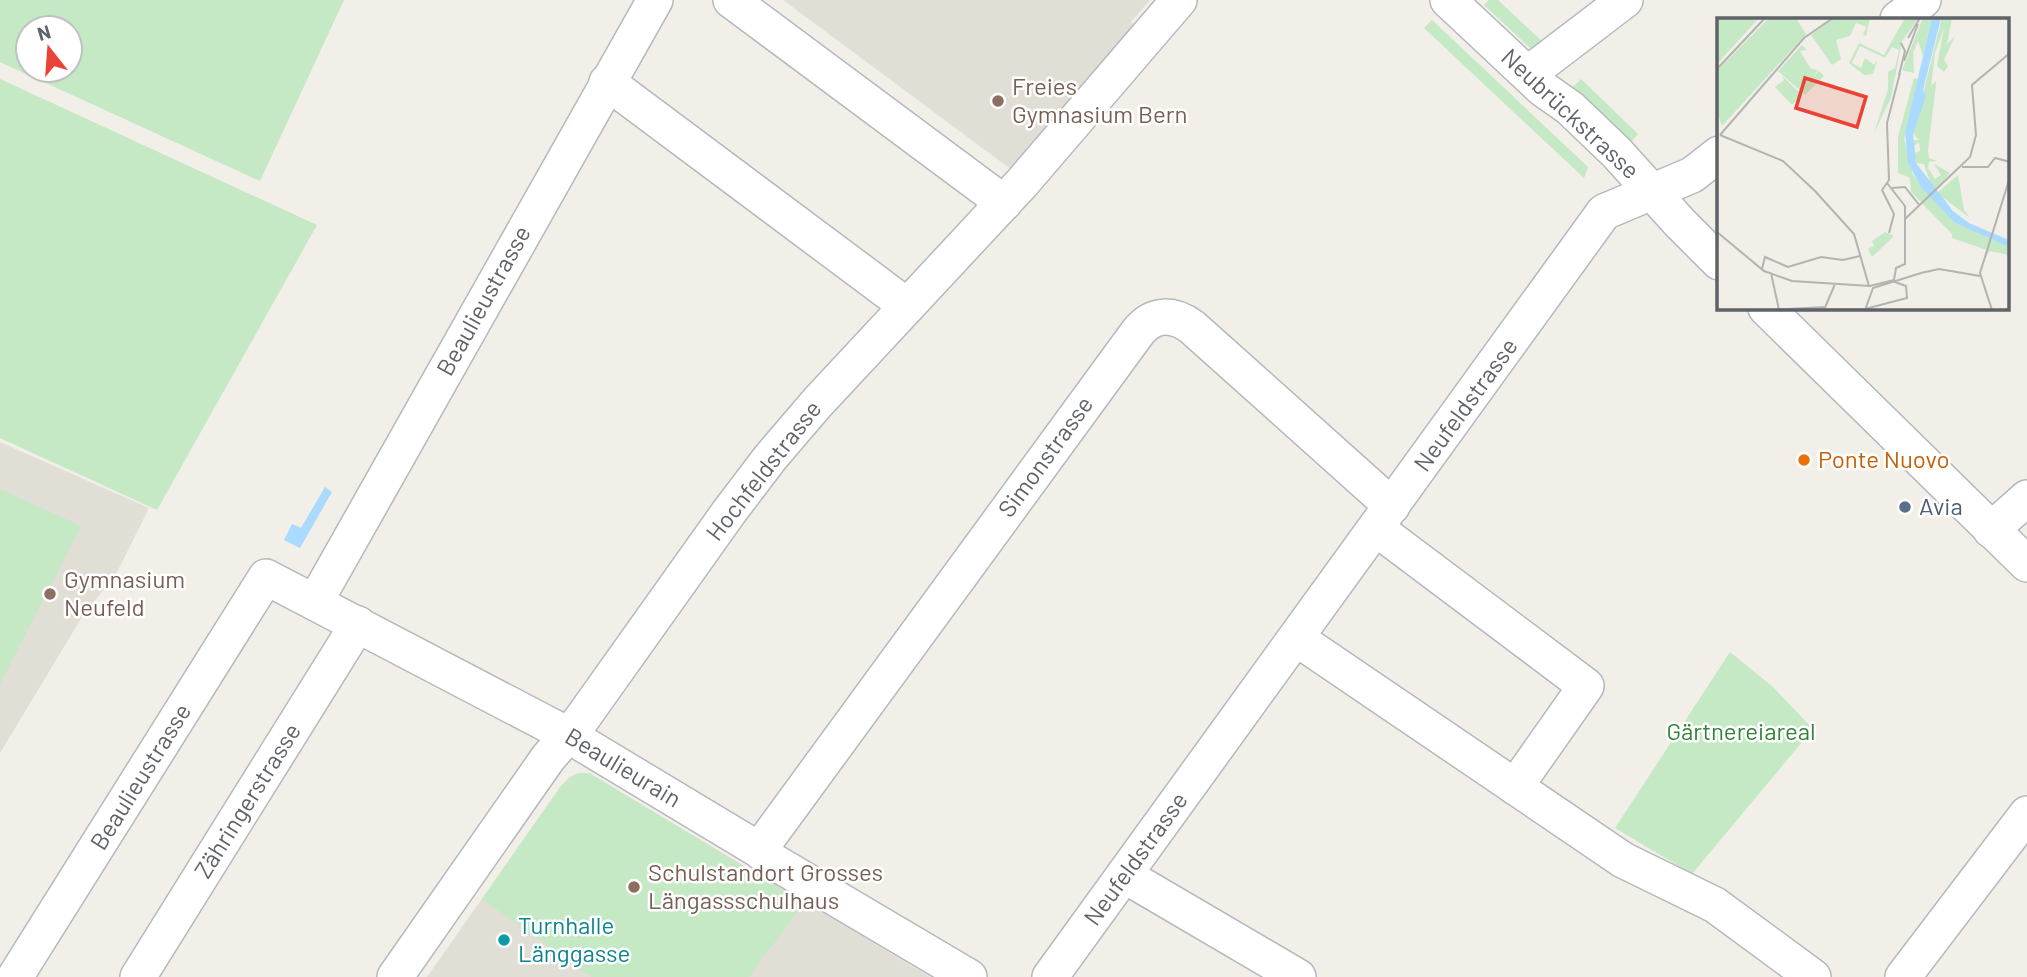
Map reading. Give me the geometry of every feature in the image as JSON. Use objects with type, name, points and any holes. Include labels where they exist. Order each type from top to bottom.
[{"type":"street","name":"Beaulieustrasse","points":[[315,602],[655,0]]},
{"type":"street","points":[[731,0],[1004,203]]},
{"type":"street","name":"Hochfeldstrasse","points":[[395,977],[548,758],[568,735],[770,458],[817,403],[1004,203],[1179,0]]},
{"type":"street","name":"Neubrückstrasse","points":[[1448,0],[1617,153],[1717,260]]},
{"type":"street","points":[[1528,74],[1625,0]]},
{"type":"street","points":[[1899,18],[1923,0]]},
{"type":"street","points":[[607,82],[907,306]]},
{"type":"street","name":"Neufeldstrasse","points":[[1050,977],[1604,212],[1692,175],[1717,156]]},
{"type":"street","points":[[1768,310],[2027,564]]},
{"type":"street","name":"Simonstrasse","points":[[759,850],[1138,332],[1152,319],[1170,316],[1192,327],[1385,517],[1586,686],[1515,787]]},
{"type":"street","points":[[1991,530],[2027,498]]},
{"type":"street","name":"Beaulieustrasse","points":[[15,977],[266,577]]},
{"type":"street","name":"Beaulieurain","points":[[266,577],[568,735],[759,850],[771,860],[969,977]]},
{"type":"street","name":"Zähringerstrasse","points":[[138,977],[358,624]]},
{"type":"street","points":[[1296,638],[1623,860],[1715,905],[1813,977]]},
{"type":"street","points":[[1903,977],[2027,814]]},
{"type":"street","points":[[1124,875],[1298,977]]},
{"type":"shaded area","name":"Freies Gymnasium Bern","points":[[783,0],[1150,0],[1131,22],[1139,29],[1016,173]]},
{"type":"shaded area","name":"Gymnasium Neufeld","points":[[0,442],[149,508],[115,576],[85,612],[0,753]]},
{"type":"shaded area","name":"Schulstandort Grosses Längassschulhaus","points":[[578,773],[589,773],[930,977],[427,977],[561,786],[569,777]]},
{"type":"green space","points":[[0,0],[344,0],[260,181],[48,84],[84,84],[84,14],[14,14],[14,68],[0,62]]},
{"type":"green space","points":[[1489,0],[1498,0],[1546,45],[1533,49],[1529,47],[1484,5]]},
{"type":"green space","points":[[1432,20],[1588,167],[1584,178],[1424,28]]},
{"type":"green space","points":[[0,79],[317,225],[157,510],[0,438]]},
{"type":"green space","points":[[1581,79],[1638,134],[1630,143],[1572,88]]},
{"type":"green space","points":[[0,489],[81,526],[0,684]]},
{"type":"green space","name":"Gärtnereiareal","points":[[1730,652],[1773,687],[1813,729],[1692,874],[1615,828]]},
{"type":"green space","name":"Schulstandort Grosses Längassschulhaus","points":[[578,773],[589,773],[804,903],[749,977],[592,977],[482,899],[561,786]]},
{"type":"water","points":[[325,487],[332,492],[300,548],[284,540],[292,524],[301,528]]},
{"type":"place","name":"Freies Gymnasium Bern","points":[[998,101]]},
{"type":"place","name":"Ponte Nuovo","points":[[1804,460]]},
{"type":"place","name":"Avia","points":[[1905,507]]},
{"type":"place","name":"Gymnasium Neufeld","points":[[50,594]]},
{"type":"place","name":"Schulstandort Grosses Längassschulhaus","points":[[634,887]]},
{"type":"place","name":"Turnhalle Länggasse","points":[[504,940]]}]
